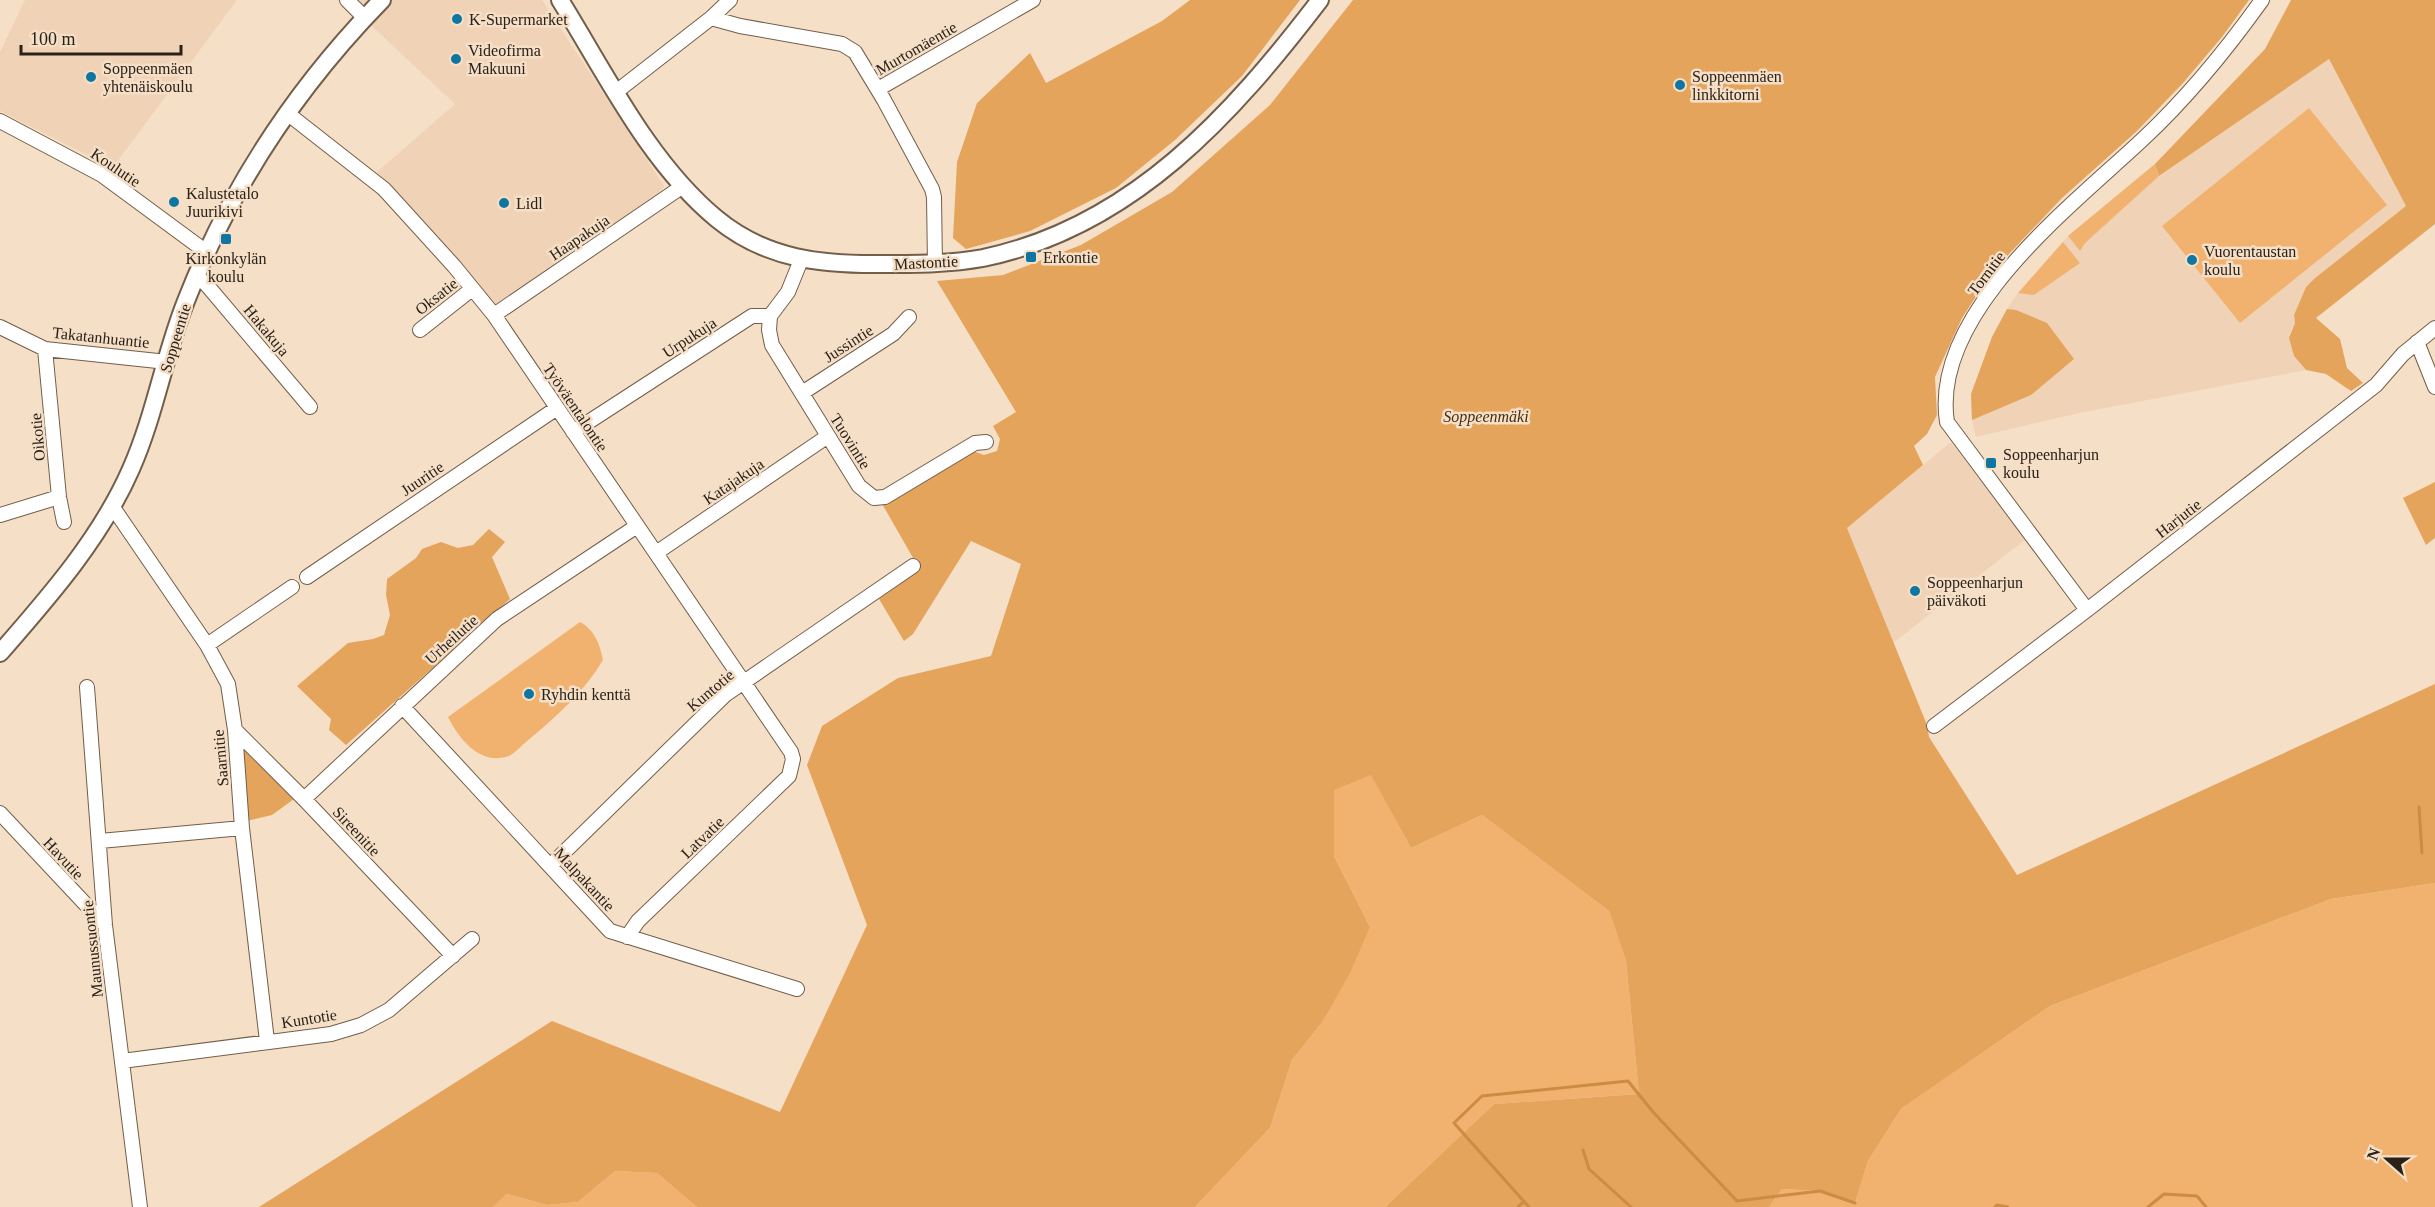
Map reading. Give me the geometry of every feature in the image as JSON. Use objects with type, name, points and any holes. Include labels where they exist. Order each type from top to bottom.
[{"type":"main road","name":"Soppeentie","points":[[0,654],[62,579],[112,506],[135,460],[176,329],[206,251],[245,178],[286,113],[382,0]]},
{"type":"main road","name":"Mastontie","points":[[560,0],[652,148],[683,186],[718,220],[742,236],[775,252],[801,260],[852,265],[935,264],[980,258],[1027,245],[1083,222],[1130,195],[1172,164],[1220,120],[1261,75],[1320,0]]},
{"type":"street","points":[[347,0],[365,18]]},
{"type":"street","points":[[616,92],[711,18],[730,0]]},
{"type":"street","name":"Murtomäentie","points":[[878,89],[1033,0]]},
{"type":"street","name":"Tornitie","points":[[2087,610],[1947,422],[1945,398],[1948,379],[1960,345],[1977,314],[2016,260],[2052,220],[2168,114],[2262,0]]},
{"type":"street","points":[[711,18],[740,26],[842,44],[855,52],[878,89],[932,189],[935,264]]},
{"type":"street","name":"Työväentalontie","points":[[286,113],[384,189],[494,315],[787,745],[793,759]]},
{"type":"street","name":"Koulutie","points":[[0,121],[102,175],[206,251]]},
{"type":"street","name":"Haapakuja","points":[[494,315],[683,186]]},
{"type":"street","points":[[771,316],[788,292],[801,260]]},
{"type":"street","name":"Hakakuja","points":[[196,276],[206,284],[310,407]]},
{"type":"street","name":"Oksatie","points":[[420,330],[472,289]]},
{"type":"street","name":"Urpukuja","points":[[573,432],[752,316],[771,316]]},
{"type":"street","name":"Tuovintie","points":[[771,316],[769,330],[772,345],[859,486],[874,498],[885,497],[975,443],[986,442]]},
{"type":"street","name":"Jussintie","points":[[802,393],[893,334],[909,317]]},
{"type":"street","name":"Takatanhuantie","points":[[0,327],[45,349],[167,362]]},
{"type":"street","name":"Harjutie","points":[[1934,726],[2376,385],[2417,342],[2435,328]]},
{"type":"street","points":[[2417,342],[2435,387]]},
{"type":"street","name":"Oikotie","points":[[45,349],[59,497],[64,522]]},
{"type":"street","name":"Juuritie","points":[[307,577],[557,408]]},
{"type":"street","name":"Katajakuja","points":[[656,553],[828,436]]},
{"type":"street","points":[[0,515],[59,497]]},
{"type":"street","name":"Saarnitie","points":[[112,506],[207,645],[228,684],[235,730],[242,828],[267,1041]]},
{"type":"street","name":"Urheilutie","points":[[304,799],[497,619],[637,526]]},
{"type":"street","name":"Kuntotie","points":[[550,866],[725,695],[913,566]]},
{"type":"street","points":[[207,645],[292,587]]},
{"type":"street","name":"Maunussuontie","points":[[87,687],[105,926],[140,1207]]},
{"type":"street","name":"Malpakantie","points":[[402,706],[610,931],[797,988]]},
{"type":"street","name":"Sireenitie","points":[[235,730],[453,956]]},
{"type":"street","name":"Latvatie","points":[[627,937],[638,921],[789,776],[793,759]]},
{"type":"street","name":"Havutie","points":[[0,813],[105,926]]},
{"type":"street","points":[[100,841],[242,828]]},
{"type":"street","name":"Kuntotie","points":[[122,1060],[331,1034],[360,1025],[388,1010],[472,939]]},
{"type":"shaded area","name":"Soppeenmäen yhtenäiskoulu","points":[[25,0],[237,0],[114,166],[109,166],[0,111],[0,52]]},
{"type":"shaded area","points":[[344,0],[542,0],[664,186],[661,191],[499,304],[494,305],[431,230],[377,172],[455,104]]},
{"type":"shaded area","name":"Vuorentaustan koulu","points":[[2328,58],[2407,207],[2306,287],[2294,315],[2295,323],[2291,330],[2294,356],[2306,370],[2079,413],[1976,437],[1972,420],[1971,394],[1992,337],[2018,293],[2068,236],[2155,164],[2160,176]]},
{"type":"shaded area","points":[[2309,108],[2387,205],[2240,323],[2162,226]]},
{"type":"shaded area","points":[[2155,164],[2159,176],[2085,243],[2080,251],[2068,236]]},
{"type":"shaded area","points":[[2063,242],[2080,263],[2034,295],[2018,293]]},
{"type":"shaded area","name":"Soppeenharjun päiväkoti","points":[[1951,442],[2026,539],[1893,643],[1847,528]]},
{"type":"shaded area","name":"Ryhdin kenttä","points":[[580,622],[590,629],[596,638],[603,660],[569,704],[509,756],[489,757],[480,754],[464,742],[448,717]]},
{"type":"shaded area","points":[[1371,774],[1411,848],[1482,815],[1609,911],[1626,961],[1639,1094],[1494,1104],[1385,1207],[1195,1207],[1270,1128],[1292,1060],[1323,1021],[1370,927],[1334,856],[1334,789]]},
{"type":"shaded area","points":[[2435,883],[2435,1207],[1769,1207],[1782,1189],[1820,1191],[1855,1203],[1868,1161],[1901,1109],[2050,1006],[2331,899]]},
{"type":"shaded area","points":[[615,1171],[657,1173],[697,1207],[493,1207],[507,1194],[547,1205],[578,1202]]},
{"type":"green space","points":[[1190,0],[1300,0],[1242,76],[1175,140],[1116,188],[1030,231],[966,249],[953,238],[957,162],[977,103],[1030,53],[1046,83],[1162,21]]},
{"type":"green space","name":"Soppeenmäki","points":[[1353,0],[2249,0],[2222,37],[2183,83],[2137,131],[2062,198],[1992,272],[1962,318],[1935,377],[1937,415],[1927,434],[1914,446],[1923,465],[1847,528],[1927,725],[1929,737],[2017,875],[2435,684],[2435,883],[2331,899],[2050,1006],[1901,1109],[1868,1161],[1855,1203],[1820,1191],[1782,1189],[1769,1207],[1385,1207],[1494,1104],[1639,1094],[1626,961],[1609,911],[1482,815],[1411,848],[1371,775],[1334,790],[1334,856],[1370,927],[1350,973],[1323,1021],[1292,1060],[1270,1128],[1195,1207],[697,1207],[657,1173],[615,1171],[578,1202],[547,1205],[507,1194],[493,1207],[259,1207],[552,1021],[780,1112],[867,925],[807,765],[822,726],[898,678],[991,656],[1021,564],[971,541],[913,634],[904,641],[879,599],[920,570],[881,502],[970,450],[984,455],[997,451],[1000,439],[993,426],[1016,412],[937,281],[1003,275],[1081,245],[1172,192],[1270,105]]},
{"type":"green space","points":[[2291,0],[2435,0],[2435,224],[2316,318],[2340,339],[2347,368],[2363,383],[2351,391],[2326,374],[2306,370],[2294,356],[2289,338],[2295,323],[2294,315],[2306,287],[2314,279],[2406,206],[2329,59],[2159,176],[2155,164],[2265,49]]},
{"type":"green space","points":[[2007,309],[2016,310],[2047,323],[2074,359],[2031,395],[1972,420],[1971,394],[1992,337]]},
{"type":"green space","points":[[2435,482],[2435,538],[2426,545],[2403,498]]},
{"type":"green space","points":[[489,529],[505,542],[492,557],[510,599],[346,745],[329,730],[331,719],[297,686],[348,643],[384,635],[390,615],[386,595],[387,579],[416,558],[422,549],[441,542],[458,548],[473,545]]},
{"type":"green space","points":[[236,739],[294,799],[272,815],[247,821]]},
{"type":"waterway","points":[[2419,807],[2422,853]]},
{"type":"waterway","points":[[1529,1207],[1454,1123],[1482,1096],[1628,1081],[1653,1112],[1737,1201],[1820,1191],[1855,1203]]},
{"type":"waterway","points":[[1583,1150],[1589,1169],[1631,1207]]},
{"type":"waterway","points":[[2148,1207],[2164,1194],[2197,1196],[2206,1207]]},
{"type":"waterway","points":[[1518,1207],[1524,1201]]},
{"type":"waterway","points":[[1995,1207],[1997,1205],[2008,1207]]},
{"type":"place","name":"K-Supermarket","points":[[457,19]]},
{"type":"place","name":"Videofirma Makuuni","points":[[456,59]]},
{"type":"place","name":"Soppeenmäen yhtenäiskoulu","points":[[91,77]]},
{"type":"place","name":"Soppeenmäen linkkitorni","points":[[1680,85]]},
{"type":"place","name":"Kalustetalo Juurikivi","points":[[174,202]]},
{"type":"place","name":"Lidl","points":[[504,203]]},
{"type":"place","name":"Kirkonkylän koulu","points":[[226,239]]},
{"type":"place","name":"Erkontie","points":[[1031,257]]},
{"type":"place","name":"Vuorentaustan koulu","points":[[2192,260]]},
{"type":"place","name":"Soppeenharjun koulu","points":[[1991,463]]},
{"type":"place","name":"Soppeenharjun päiväkoti","points":[[1915,591]]},
{"type":"place","name":"Ryhdin kenttä","points":[[529,694]]}]
